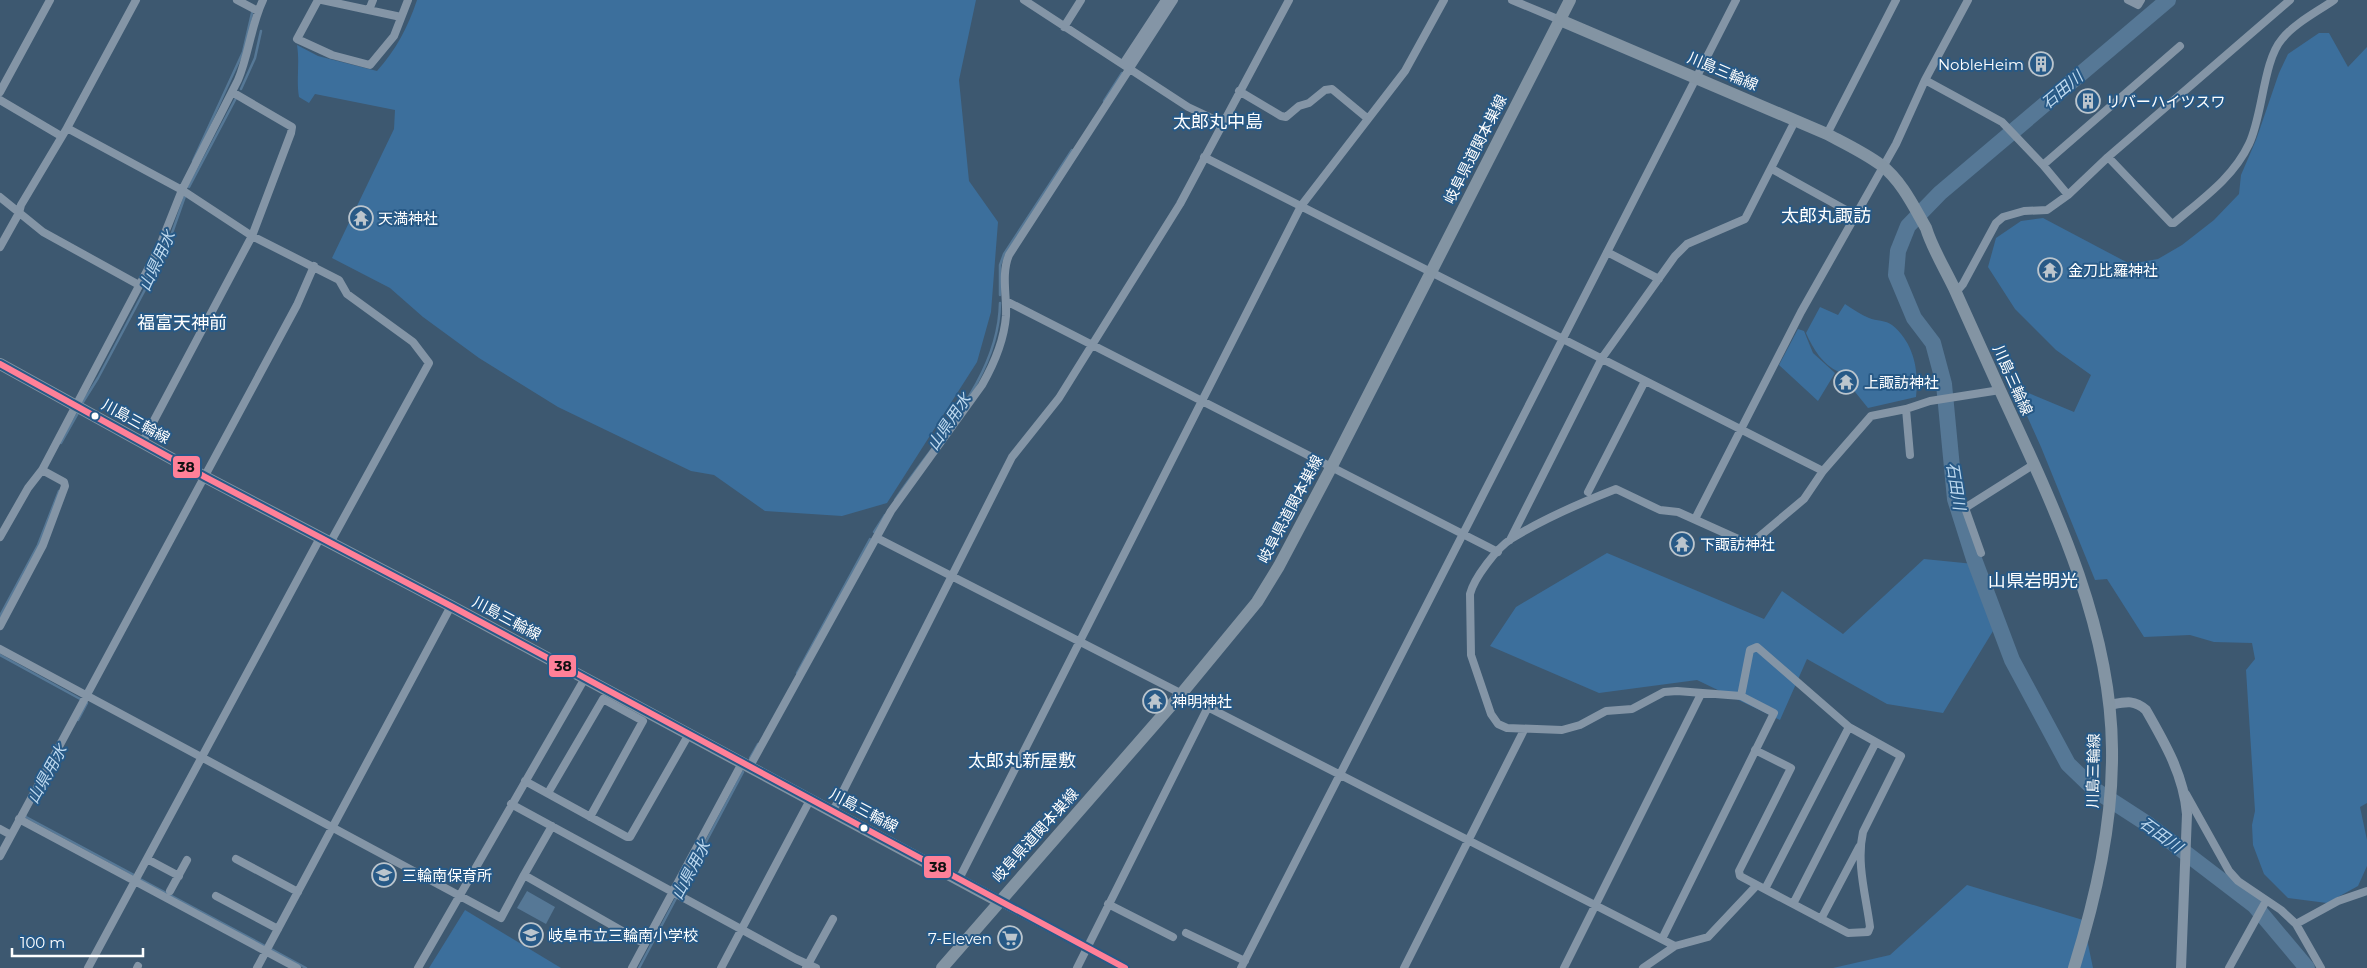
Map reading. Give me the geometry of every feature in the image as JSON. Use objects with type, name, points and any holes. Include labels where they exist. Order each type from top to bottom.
[{"type":"main road","name":"岐阜県道関本巣線","points":[[942,968],[998,901],[1182,694],[1257,602],[1279,566],[1332,466],[1570,0]]},
{"type":"main road","name":"川島三輪線","points":[[1560,20],[1827,134],[1883,166],[1913,205],[1926,228],[2054,513],[2086,600],[2096,634],[2109,705],[2112,747],[2111,790],[2109,816],[2098,883],[2074,968]]},
{"type":"main road","name":"川島三輪線","points":[[0,364],[205,477],[451,606],[998,901]]},
{"type":"street","points":[[0,92],[50,0]]},
{"type":"street","points":[[0,247],[19,213],[21,205],[67,128],[136,0]]},
{"type":"street","points":[[237,0],[258,11]]},
{"type":"street","points":[[0,537],[28,488],[42,470],[159,248],[182,190],[246,62],[258,11],[263,0]]},
{"type":"street","points":[[318,0],[297,38],[332,55],[370,65],[394,36],[408,0]]},
{"type":"street","points":[[322,0],[401,17]]},
{"type":"street","points":[[369,10],[373,0]]},
{"type":"street","points":[[1024,0],[1188,107],[1222,123]]},
{"type":"street","points":[[1064,27],[1082,0]]},
{"type":"street","points":[[632,968],[677,894],[746,764],[908,486],[982,385],[996,357],[1006,318],[1005,265],[1009,255],[1126,67],[1165,0]]},
{"type":"street","points":[[1126,67],[1174,0]]},
{"type":"street","points":[[833,811],[1012,457],[1059,398],[1180,204],[1289,0]]},
{"type":"street","points":[[959,879],[1301,206],[1405,71],[1444,0]]},
{"type":"street","points":[[1512,0],[1560,20]]},
{"type":"street","points":[[1186,933],[1243,965],[1736,0]]},
{"type":"street","points":[[1827,134],[1896,0]]},
{"type":"street","points":[[1695,519],[1801,312],[1896,144],[1925,80],[1968,0]]},
{"type":"street","points":[[2128,0],[2138,5],[2141,0]]},
{"type":"street","points":[[1956,292],[1996,224],[2003,217],[2024,211],[2047,210],[2068,195],[2108,157],[2290,0]]},
{"type":"street","points":[[2108,157],[2171,223],[2174,223],[2235,168],[2250,143],[2263,99],[2271,61],[2281,39],[2334,0]]},
{"type":"street","points":[[2044,165],[2180,46]]},
{"type":"street","points":[[1925,80],[2002,122],[2022,140],[2068,195]]},
{"type":"street","points":[[1239,91],[1281,116],[1286,116],[1299,106],[1309,103],[1325,90],[1332,89],[1367,118]]},
{"type":"street","points":[[142,442],[252,236],[276,177],[292,127],[232,92]]},
{"type":"street","points":[[0,100],[61,136]]},
{"type":"street","points":[[1510,540],[1602,358],[1675,256],[1687,244],[1745,219],[1772,169],[1795,120]]},
{"type":"street","points":[[67,128],[182,190],[252,236],[339,280],[347,294],[413,342],[429,363],[201,758],[89,968]]},
{"type":"street","points":[[1204,157],[1823,471]]},
{"type":"street","points":[[1772,169],[1855,215]]},
{"type":"street","points":[[0,198],[17,209],[19,213],[43,232],[139,285]]},
{"type":"street","points":[[1607,252],[1658,280]]},
{"type":"street","points":[[0,856],[205,477],[297,304],[314,266]]},
{"type":"street","points":[[1006,301],[1498,552]]},
{"type":"street","points":[[1588,492],[1646,381]]},
{"type":"street","points":[[1662,939],[1774,713],[1741,696],[1677,691],[1664,692],[1632,709],[1606,711],[1580,725],[1562,730],[1507,728],[1498,724],[1491,714],[1471,655],[1470,594],[1472,585],[1510,540],[1563,512],[1616,489],[1660,510],[1678,512],[1695,519],[1747,544],[1754,541],[1804,499],[1823,471],[1871,416],[1906,409],[1930,400],[2000,390]]},
{"type":"street","points":[[1906,409],[1910,455]]},
{"type":"street","points":[[1981,553],[1965,508],[2033,465]]},
{"type":"street","points":[[0,626],[43,545],[65,486],[64,482],[42,470]]},
{"type":"street","points":[[877,538],[1675,946]]},
{"type":"street","points":[[257,968],[451,606]]},
{"type":"street","points":[[1741,696],[1750,650],[1757,647],[1849,727],[1901,756],[1863,832],[1860,845],[1860,858],[1870,927],[1868,932],[1848,933],[1740,876],[1739,870],[1791,768],[1755,750]]},
{"type":"street","points":[[0,649],[201,758],[460,894],[501,918],[552,826]]},
{"type":"street","points":[[418,968],[585,678]]},
{"type":"street","points":[[1564,968],[1701,694]]},
{"type":"street","points":[[548,794],[603,699],[643,721],[590,817]]},
{"type":"street","points":[[2109,705],[2130,701],[2138,703],[2146,710],[2181,779],[2185,792],[2229,871],[2265,903],[2281,910],[2296,924],[2321,968]]},
{"type":"street","points":[[1077,968],[1208,707]]},
{"type":"street","points":[[1643,968],[1675,946],[1708,937],[1761,887],[1849,727]]},
{"type":"street","points":[[1404,968],[1524,730]]},
{"type":"street","points":[[525,781],[630,837],[689,734]]},
{"type":"street","points":[[1793,904],[1876,742]]},
{"type":"street","points":[[2181,968],[2187,834],[2185,792]]},
{"type":"street","points":[[721,968],[810,800]]},
{"type":"street","points":[[511,804],[810,967],[833,919]]},
{"type":"street","points":[[19,819],[136,880],[297,968]]},
{"type":"street","points":[[0,829],[11,835]]},
{"type":"street","points":[[1821,919],[1860,845]]},
{"type":"street","points":[[147,859],[179,876]]},
{"type":"street","points":[[236,859],[298,892]]},
{"type":"street","points":[[170,891],[188,860]]},
{"type":"street","points":[[524,875],[645,944]]},
{"type":"street","points":[[2296,924],[2338,901],[2367,891]]},
{"type":"street","points":[[216,896],[278,928]]},
{"type":"street","points":[[998,901],[1125,968]]},
{"type":"street","points":[[2229,968],[2265,903]]},
{"type":"street","points":[[1108,904],[1173,937]]},
{"type":"shaded area","points":[[417,0],[976,0],[959,80],[969,181],[998,222],[991,312],[977,362],[887,503],[842,516],[765,511],[714,475],[691,471],[558,407],[479,358],[423,317],[390,288],[332,258],[394,129],[395,110],[315,94],[309,103],[299,97],[297,45],[318,56],[377,71],[401,38]]},
{"type":"shaded area","points":[[2319,33],[2329,33],[2348,67],[2367,47],[2367,803],[2360,807],[2367,840],[2367,866],[2358,886],[2327,903],[2288,898],[2264,874],[2253,845],[2252,825],[2255,811],[2246,670],[2255,659],[2252,643],[2214,642],[2190,635],[2144,637],[2107,579],[2095,580],[2041,447],[2014,387],[2074,412],[2091,375],[2056,350],[2015,309],[1988,267],[1996,238],[2021,221],[2043,218],[2130,264],[2158,259],[2182,245],[2214,220],[2239,194],[2241,175],[2256,140],[2279,73],[2288,54]]},
{"type":"shaded area","points":[[1845,304],[1866,317],[1890,323],[1899,332],[1910,349],[1916,367],[1916,397],[1868,408],[1839,372],[1819,356],[1806,333],[1820,307],[1838,315]]},
{"type":"shaded area","points":[[1798,329],[1804,331],[1813,353],[1835,373],[1818,401],[1779,365]]},
{"type":"shaded area","points":[[1607,553],[1764,619],[1782,591],[1843,634],[1924,559],[1974,564],[1993,631],[1943,713],[1887,704],[1807,659],[1780,720],[1697,680],[1599,693],[1490,646],[1516,607]]},
{"type":"shaded area","points":[[1967,885],[2083,920],[2093,968],[1833,968],[1890,955]]},
{"type":"shaded area","points":[[527,891],[555,907],[546,924],[517,908]]},
{"type":"shaded area","points":[[465,910],[561,968],[429,968]]},
{"type":"waterway","name":"石田川","points":[[2168,0],[1940,193],[1908,226],[1898,251],[1896,275],[1914,318],[1933,343],[1944,384],[1955,499],[1974,559],[2012,660],[2068,764],[2095,790],[2149,825],[2255,906],[2307,968]]},
{"type":"waterway","name":"山県用水","points":[[193,161],[243,52],[252,13]]},
{"type":"waterway","points":[[241,89],[255,58],[261,31]]},
{"type":"waterway","name":"山県用水","points":[[1104,101],[1122,73]]},
{"type":"waterway","points":[[189,187],[236,98]]},
{"type":"waterway","name":"山県用水","points":[[1000,295],[1000,265],[1004,254],[1072,150]]},
{"type":"waterway","name":"山県用水","points":[[83,402],[98,378],[166,250],[185,196]]},
{"type":"waterway","name":"山県用水","points":[[895,500],[946,431],[977,383],[989,357],[997,331],[1000,303]]},
{"type":"waterway","name":"山県用水","points":[[61,443],[78,413]]},
{"type":"waterway","name":"山県用水","points":[[0,616],[38,545],[59,491]]},
{"type":"waterway","name":"山県用水","points":[[874,532],[885,515]]},
{"type":"waterway","name":"山県用水","points":[[797,673],[870,539]]},
{"type":"waterway","name":"山県用水","points":[[0,655],[82,700]]},
{"type":"waterway","name":"山県用水","points":[[78,720],[87,703]]},
{"type":"waterway","name":"山県用水","points":[[750,758],[758,744]]},
{"type":"waterway","name":"山県用水","points":[[639,968],[743,772]]},
{"type":"waterway","name":"山県用水","points":[[25,815],[134,875]]},
{"type":"waterway","name":"山県用水","points":[[140,879],[265,946]]},
{"type":"waterway","name":"山県用水","points":[[271,949],[306,968]]},
{"type":"transit line","name":"38","points":[[0,364],[205,477],[451,606],[1125,968]]},
{"type":"place","name":"NobleHeim","points":[[2041,64]]},
{"type":"place","name":"リバーハイツスワ","points":[[2088,101]]},
{"type":"place","name":"天満神社","points":[[361,218]]},
{"type":"place","name":"金刀比羅神社","points":[[2050,270]]},
{"type":"place","name":"上諏訪神社","points":[[1846,382]]},
{"type":"place","name":"下諏訪神社","points":[[1682,544]]},
{"type":"place","name":"神明神社","points":[[1155,701]]},
{"type":"place","name":"三輪南保育所","points":[[384,875]]},
{"type":"place","name":"岐阜市立三輪南小学校","points":[[531,935]]},
{"type":"place","name":"7-Eleven","points":[[1010,938]]},
{"type":"district","name":"太郎丸中島","points":[[1218,122]]},
{"type":"district","name":"太郎丸諏訪","points":[[1826,216]]},
{"type":"district","name":"福富天神前","points":[[182,323]]},
{"type":"district","name":"山県岩明光","points":[[2033,581]]},
{"type":"district","name":"太郎丸新屋敷","points":[[1022,761]]}]
